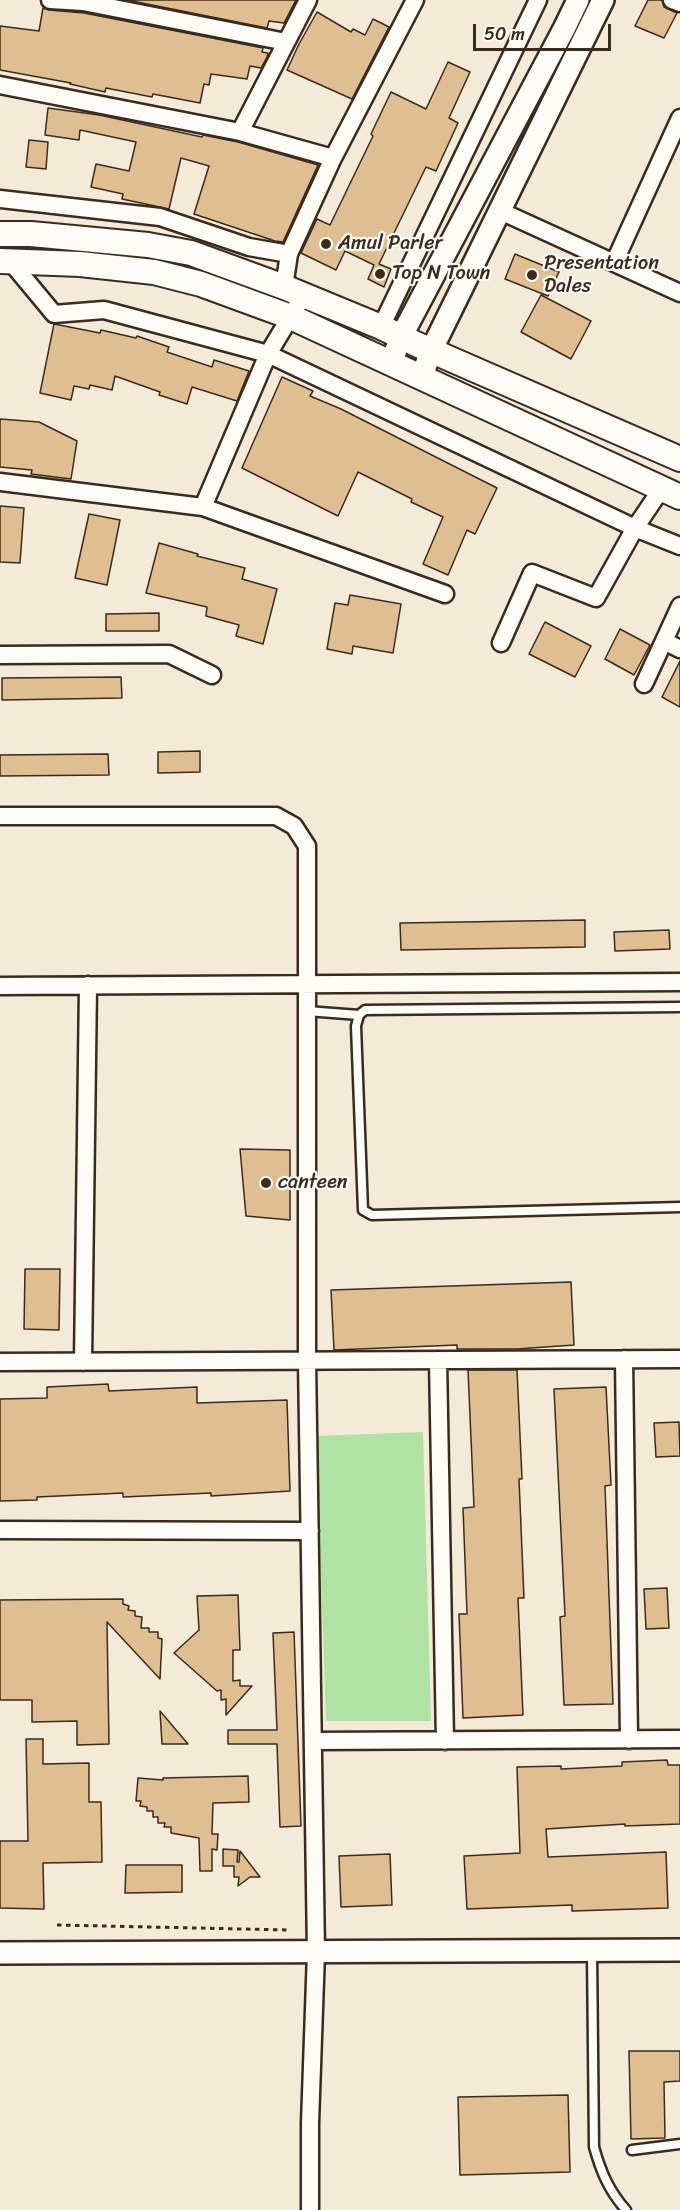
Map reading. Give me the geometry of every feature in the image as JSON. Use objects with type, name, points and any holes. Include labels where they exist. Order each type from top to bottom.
[{"type":"main road","points":[[0,234],[31,234],[159,247],[191,253],[293,291],[391,332],[680,459]]},
{"type":"main road","points":[[5,261],[80,264],[154,272],[201,284],[291,317],[671,493]]},
{"type":"street","points":[[50,0],[83,1],[286,42]]},
{"type":"street","points":[[240,132],[308,0]]},
{"type":"street","points":[[203,507],[268,354],[291,317],[293,291],[289,254],[333,158],[415,0]]},
{"type":"street","points":[[391,363],[391,332],[538,0]]},
{"type":"street","points":[[391,332],[565,27],[578,0]]},
{"type":"street","points":[[422,376],[430,351],[603,0]]},
{"type":"street","points":[[672,0],[680,3]]},
{"type":"street","points":[[0,85],[240,132],[333,158]]},
{"type":"street","points":[[615,264],[680,118]]},
{"type":"street","points":[[0,199],[160,217],[249,247],[289,254]]},
{"type":"street","points":[[498,210],[680,293]]},
{"type":"street","points":[[5,261],[54,314],[104,310],[268,354],[635,528],[680,546]]},
{"type":"street","points":[[0,482],[203,507],[445,594]]},
{"type":"street","points":[[501,643],[532,573],[596,598],[635,528],[671,493]]},
{"type":"street","points":[[645,684],[680,606]]},
{"type":"street","points":[[664,641],[680,649]]},
{"type":"street","points":[[0,655],[169,654],[212,675]]},
{"type":"street","points":[[0,816],[276,816],[294,826],[307,846],[307,1361],[316,1952],[310,2123],[310,2210]]},
{"type":"street","points":[[0,986],[680,981]]},
{"type":"street","points":[[83,1362],[88,985]]},
{"type":"street","points":[[624,1359],[629,1740]]},
{"type":"street","points":[[0,1362],[680,1359]]},
{"type":"street","points":[[438,1360],[445,1741]]},
{"type":"street","points":[[0,1530],[310,1531]]},
{"type":"street","points":[[313,1742],[680,1739]]},
{"type":"street","points":[[0,1953],[680,1950]]},
{"type":"lane","points":[[307,1011],[358,1015],[365,1010],[680,1007]]},
{"type":"lane","points":[[358,1015],[356,1026],[363,1210],[372,1215],[680,1207]]},
{"type":"lane","points":[[592,1950],[594,2147],[602,2175],[615,2198],[626,2210]]},
{"type":"lane","points":[[632,2150],[680,2144]]},
{"type":"green space","points":[[423,1432],[431,1721],[326,1721],[316,1436]]},
{"type":"building","points":[[127,0],[296,0],[284,23],[269,21],[267,28]]},
{"type":"building","points":[[648,0],[662,0],[664,7],[677,13],[664,38],[635,26]]},
{"type":"building","points":[[43,8],[84,13],[263,48],[262,52],[268,53],[261,68],[250,66],[247,79],[211,74],[209,85],[204,84],[200,103],[106,88],[105,92],[71,83],[0,70],[0,26],[39,31]]},
{"type":"building","points":[[317,12],[351,32],[353,29],[365,35],[373,19],[389,27],[352,99],[287,70]]},
{"type":"building","points":[[448,62],[470,72],[449,118],[458,123],[436,171],[426,167],[379,264],[391,269],[384,287],[368,279],[374,265],[345,251],[336,270],[301,253],[317,219],[330,225],[373,136],[371,134],[391,92],[426,109]]},
{"type":"building","points":[[48,108],[99,115],[202,137],[203,135],[238,142],[318,165],[283,242],[275,241],[194,214],[209,166],[181,158],[169,209],[122,199],[123,194],[91,187],[96,164],[129,171],[136,142],[80,130],[79,140],[45,135]]},
{"type":"building","points":[[29,140],[48,142],[46,169],[26,167]]},
{"type":"building","name":"Presentation Dales","points":[[515,254],[559,272],[548,296],[505,279]]},
{"type":"building","points":[[541,295],[591,321],[571,359],[521,332]]},
{"type":"building","points":[[54,324],[100,333],[101,330],[136,338],[137,336],[169,347],[167,352],[212,367],[214,360],[249,371],[237,401],[192,387],[187,404],[115,376],[112,390],[90,385],[89,389],[74,386],[71,400],[40,393]]},
{"type":"building","points":[[282,377],[313,391],[310,396],[341,409],[497,488],[475,534],[467,530],[448,575],[423,564],[443,517],[411,502],[412,499],[358,472],[338,516],[242,468]]},
{"type":"building","points":[[0,419],[39,422],[77,441],[71,479],[31,474],[32,470],[0,467]]},
{"type":"building","points":[[0,506],[24,508],[20,563],[0,562]]},
{"type":"building","points":[[89,514],[120,520],[107,585],[75,578]]},
{"type":"building","points":[[159,543],[198,554],[197,556],[245,568],[242,579],[277,589],[263,644],[236,636],[239,625],[206,616],[207,607],[146,593]]},
{"type":"building","points":[[350,595],[401,604],[393,653],[353,646],[352,654],[327,649],[335,603],[348,605]]},
{"type":"building","points":[[159,613],[159,631],[106,631],[106,614]]},
{"type":"building","points":[[545,622],[591,646],[575,677],[529,654]]},
{"type":"building","points":[[620,629],[650,645],[634,675],[605,659]]},
{"type":"building","points":[[680,661],[680,707],[662,697]]},
{"type":"building","points":[[121,677],[122,698],[2,700],[2,678]]},
{"type":"building","points":[[200,751],[200,772],[158,773],[158,752]]},
{"type":"building","points":[[108,754],[109,775],[0,776],[0,755]]},
{"type":"building","points":[[585,920],[585,947],[401,950],[400,923]]},
{"type":"building","points":[[669,930],[670,949],[615,951],[614,932]]},
{"type":"building","name":"canteen","points":[[240,1149],[290,1150],[290,1220],[246,1216]]},
{"type":"building","points":[[25,1269],[60,1269],[59,1330],[24,1329]]},
{"type":"building","points":[[571,1282],[574,1345],[517,1349],[457,1349],[457,1345],[334,1350],[331,1290]]},
{"type":"building","points":[[468,1370],[517,1370],[522,1479],[519,1479],[524,1598],[518,1598],[523,1715],[463,1718],[459,1614],[467,1614],[463,1508],[474,1507]]},
{"type":"building","points":[[108,1384],[109,1391],[197,1387],[197,1403],[287,1400],[290,1491],[211,1496],[211,1493],[123,1497],[123,1493],[0,1501],[0,1399],[47,1398],[47,1387]]},
{"type":"building","points":[[606,1387],[611,1485],[605,1486],[613,1704],[564,1705],[560,1617],[565,1616],[554,1389]]},
{"type":"building","points":[[679,1422],[680,1456],[656,1457],[654,1423]]},
{"type":"building","points":[[667,1588],[669,1628],[646,1629],[644,1589]]},
{"type":"building","points":[[238,1595],[240,1650],[233,1650],[233,1681],[240,1680],[240,1686],[252,1686],[226,1715],[226,1699],[221,1700],[221,1690],[217,1691],[174,1653],[199,1630],[197,1596]]},
{"type":"building","points":[[123,1599],[123,1604],[129,1606],[128,1610],[135,1611],[135,1616],[142,1617],[141,1628],[149,1628],[149,1632],[158,1632],[158,1638],[162,1639],[160,1679],[107,1622],[109,1744],[77,1745],[77,1721],[32,1722],[32,1700],[0,1700],[0,1600]]},
{"type":"building","points":[[294,1632],[301,1826],[280,1827],[277,1744],[228,1744],[228,1730],[277,1730],[273,1633]]},
{"type":"building","points":[[160,1711],[188,1744],[162,1744]]},
{"type":"building","points":[[26,1739],[43,1739],[43,1764],[89,1763],[89,1802],[101,1802],[102,1862],[43,1863],[44,1909],[0,1908],[0,1841],[28,1841]]},
{"type":"building","points":[[667,1760],[668,1765],[680,1765],[680,1824],[625,1826],[625,1824],[546,1829],[548,1857],[666,1852],[668,1908],[572,1911],[572,1905],[467,1909],[464,1856],[520,1853],[517,1767],[561,1766],[561,1769],[622,1766],[622,1762]]},
{"type":"building","points":[[248,1776],[249,1802],[213,1803],[212,1834],[218,1834],[217,1850],[212,1849],[212,1871],[200,1871],[199,1838],[171,1833],[171,1827],[164,1827],[165,1823],[158,1823],[158,1817],[153,1817],[153,1811],[147,1811],[147,1807],[140,1806],[141,1801],[136,1801],[138,1778],[163,1780],[163,1778]]},
{"type":"building","points":[[223,1849],[238,1850],[237,1862],[239,1862],[240,1851],[260,1877],[250,1877],[238,1886],[239,1877],[234,1877],[234,1866],[223,1866]]},
{"type":"building","points":[[390,1854],[392,1905],[341,1907],[339,1856]]},
{"type":"building","points":[[126,1865],[182,1865],[182,1892],[125,1893]]},
{"type":"building","points":[[629,2051],[680,2051],[680,2081],[664,2082],[665,2138],[631,2139]]},
{"type":"building","points":[[568,2095],[570,2172],[460,2175],[458,2097]]},
{"type":"place","name":"Amul Parler","points":[[326,244]]},
{"type":"place","name":"Top N Town","points":[[380,274]]},
{"type":"place","name":"Presentation Dales","points":[[532,275]]},
{"type":"place","name":"canteen","points":[[266,1183]]}]
